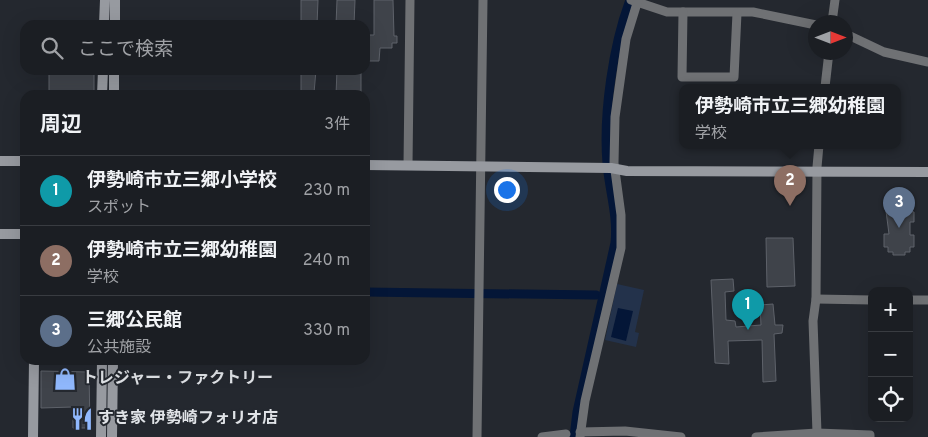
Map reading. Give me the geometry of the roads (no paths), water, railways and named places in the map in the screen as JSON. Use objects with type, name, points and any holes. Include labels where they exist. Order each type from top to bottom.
[{"type":"street","points":[[104,20],[105,0]]},
{"type":"street","points":[[115,0],[115,20]]},
{"type":"street","points":[[408,165],[410,0]]},
{"type":"street","points":[[477,437],[483,0]]},
{"type":"street","points":[[833,15],[835,0]]},
{"type":"street","points":[[681,437],[625,431],[580,434],[585,401],[621,248],[621,215],[610,169],[616,99],[626,39],[635,1],[668,12],[753,12],[808,23]]},
{"type":"street","points":[[682,12],[682,77],[734,77],[736,13]]},
{"type":"street","points":[[853,37],[884,52],[928,62]]},
{"type":"street","points":[[825,84],[828,60]]},
{"type":"street","points":[[102,90],[103,75]]},
{"type":"street","points":[[114,75],[114,90]]},
{"type":"street","points":[[817,433],[813,321],[816,299],[819,149]]},
{"type":"street","points":[[0,160],[20,161]]},
{"type":"street","points":[[370,165],[928,172]]},
{"type":"street","points":[[0,234],[20,234]]},
{"type":"street","points":[[816,299],[868,300]]},
{"type":"street","points":[[913,300],[928,300]]},
{"type":"street","points":[[33,437],[34,365]]},
{"type":"street","points":[[101,437],[102,365]]},
{"type":"street","points":[[112,437],[113,365]]},
{"type":"street","points":[[756,437],[817,433],[870,434],[870,437]]},
{"type":"street","points":[[542,437],[566,434]]},
{"type":"waterway","points":[[574,437],[577,412],[615,243],[616,233],[606,144],[608,102],[614,58],[630,0]]},
{"type":"waterway","points":[[370,292],[596,295]]},
{"type":"place","name":"伊勢崎市立三郷幼稚園","points":[[790,206]]},
{"type":"place","name":"三郷公民館","points":[[899,228]]},
{"type":"place","name":"伊勢崎市立三郷小学校","points":[[748,330]]},
{"type":"place","name":"トレジャー・ファクトリー","points":[[65,379]]},
{"type":"place","name":"すき家 伊勢崎フォリオ店","points":[[82,419]]}]
